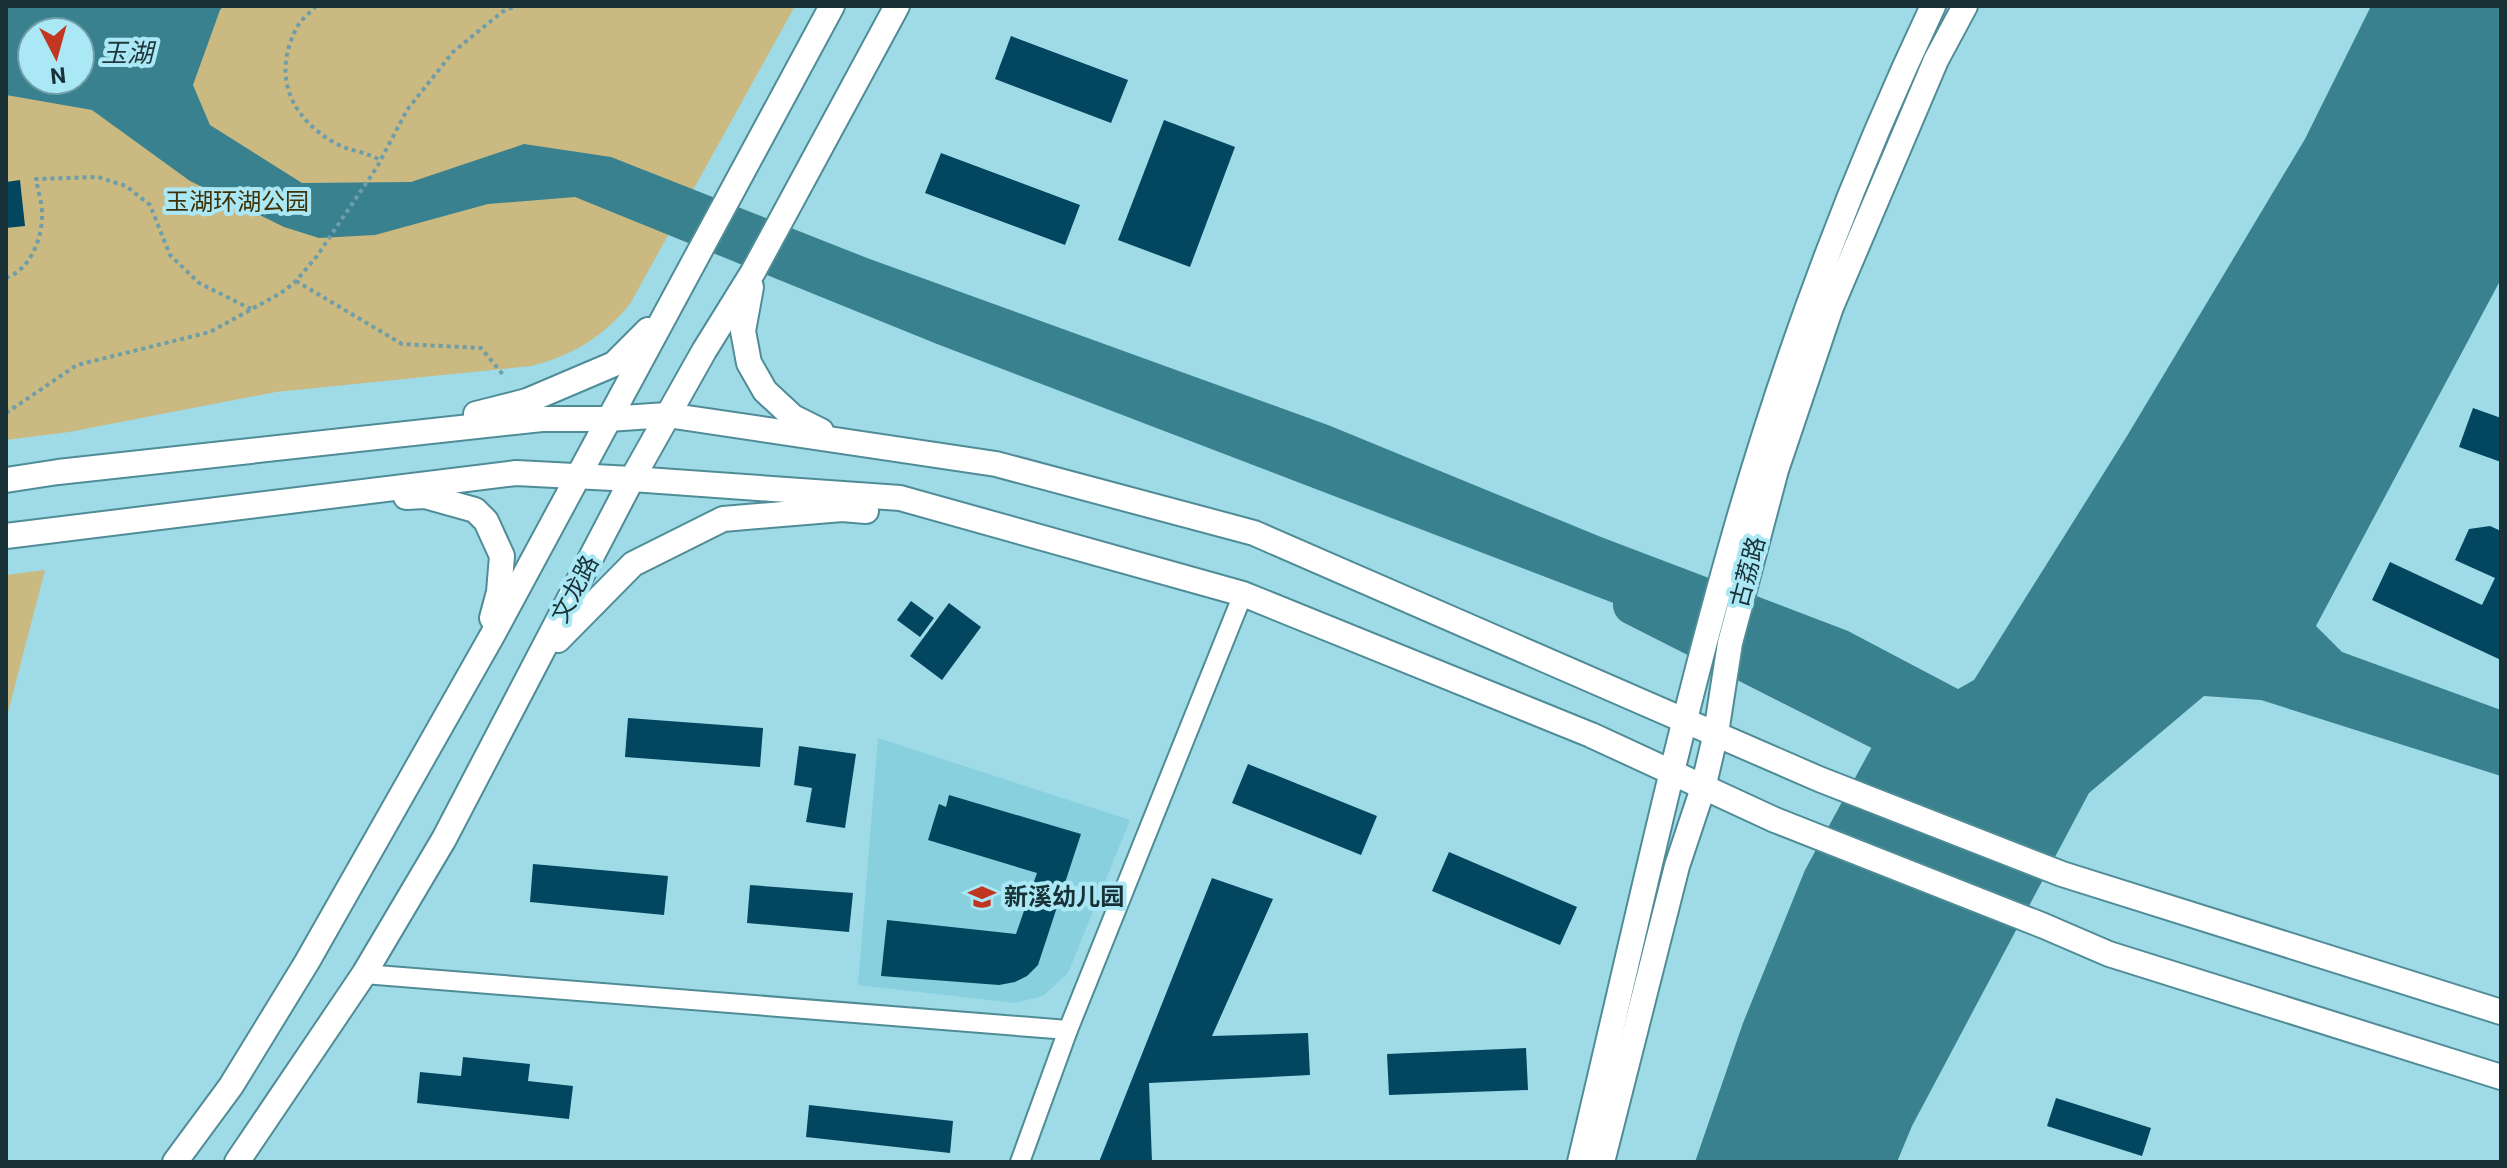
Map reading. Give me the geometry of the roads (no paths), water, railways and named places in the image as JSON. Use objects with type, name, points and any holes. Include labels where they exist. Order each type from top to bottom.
[{"type":"main road","points":[[175,1162],[231,1086],[307,962],[483,652],[832,6]]},
{"type":"main road","name":"文龙路","points":[[237,1162],[364,974],[444,839],[632,479],[753,272],[897,6]]},
{"type":"main road","name":"古荔路","points":[[1580,1162],[1684,720],[1734,535],[1789,359],[1846,202],[1933,6]]},
{"type":"main road","name":"古荔路","points":[[1602,1162],[1677,866],[1703,788],[1716,733],[1730,643],[1776,470],[1826,321],[1936,60],[1965,6]]},
{"type":"main road","points":[[753,272],[743,331],[749,363],[765,391],[793,417],[841,441]]},
{"type":"main road","points":[[379,437],[527,401],[614,364],[667,311]]},
{"type":"main road","points":[[6,480],[542,419],[667,415],[996,464],[1254,533],[1819,779],[2062,874],[2501,1012]]},
{"type":"main road","points":[[6,536],[516,473],[900,498],[1243,594],[1591,735],[1775,820],[2109,954],[2501,1077]]},
{"type":"main road","points":[[252,505],[425,496],[475,510],[486,521],[502,556],[499,592],[483,652]]},
{"type":"main road","points":[[539,658],[633,564],[723,519],[842,509],[977,519]]},
{"type":"street","points":[[1020,1162],[1068,1030],[1243,594]]},
{"type":"street","points":[[364,974],[1068,1030]]},
{"type":"water","name":"玉湖","points":[[6,6],[224,6],[193,85],[210,125],[302,183],[411,182],[524,144],[611,157],[867,258],[1328,425],[1601,537],[1848,631],[1958,689],[1974,680],[2127,436],[2305,139],[2371,6],[2501,6],[2501,279],[2316,626],[2342,652],[2501,710],[2501,776],[2261,700],[2204,696],[2089,793],[1912,1126],[1897,1162],[1695,1162],[1743,1023],[1805,870],[1880,732],[1838,689],[937,344],[575,197],[488,204],[375,235],[319,238],[284,227],[190,181],[92,110],[6,95]]},
{"type":"waterway","points":[[1633,605],[1926,753]]},
{"type":"place","name":"新溪幼儿园","points":[[982,897]]},
{"type":"park label","name":"玉湖环湖公园","points":[[237,202]]}]
